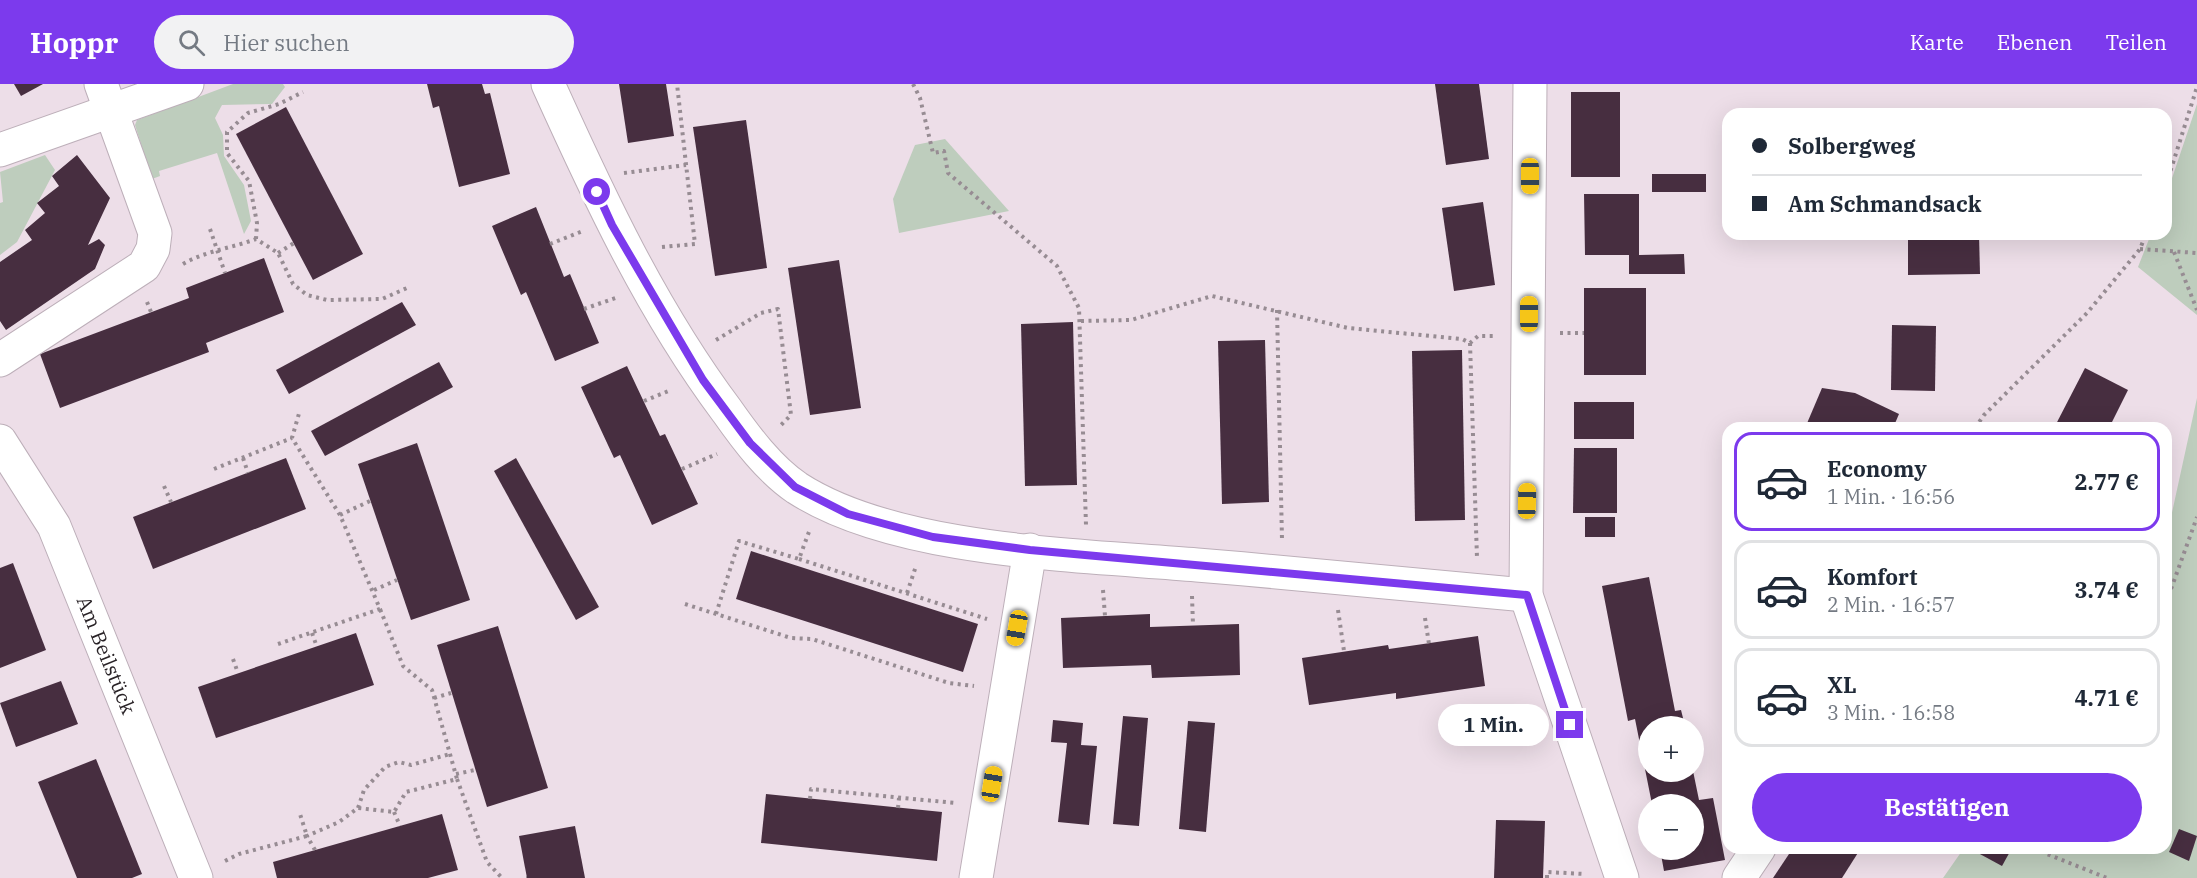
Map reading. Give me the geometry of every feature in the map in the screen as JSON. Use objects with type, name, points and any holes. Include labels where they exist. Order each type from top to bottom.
[{"type":"street","points":[[0,150],[107,98],[187,84]]},
{"type":"street","points":[[548,84],[612,225],[694,364],[750,443],[795,487],[848,514],[933,537],[1030,550],[1527,595]]},
{"type":"street","points":[[1530,84],[1527,595],[1622,878]]},
{"type":"street","points":[[0,360],[144,266],[153,249],[155,233],[107,98]]},
{"type":"street","name":"Am Beilstück","points":[[0,441],[54,526],[195,877]]},
{"type":"street","points":[[976,878],[1030,550]]},
{"type":"street","points":[[1739,878],[1755,854]]},
{"type":"path","points":[[651,248],[695,244],[677,84]]},
{"type":"path","points":[[913,84],[920,98],[933,153],[944,151],[948,173],[1057,266],[1079,308],[1087,535]]},
{"type":"path","points":[[2172,166],[2197,87]]},
{"type":"path","points":[[256,239],[249,181],[227,153],[227,132],[248,112],[279,105],[303,92]]},
{"type":"path","points":[[622,173],[686,165]]},
{"type":"path","points":[[550,244],[593,227]]},
{"type":"path","points":[[210,229],[225,273]]},
{"type":"path","points":[[218,253],[256,239]]},
{"type":"path","points":[[256,239],[278,253],[293,284],[307,295],[327,300],[382,299],[408,288]]},
{"type":"path","points":[[1979,422],[2087,313],[2140,249],[2144,240]]},
{"type":"path","points":[[278,253],[294,243]]},
{"type":"path","points":[[2140,249],[2197,253]]},
{"type":"path","points":[[2174,252],[2197,310]]},
{"type":"path","points":[[584,309],[621,295]]},
{"type":"path","points":[[1081,321],[1131,320],[1212,296],[1348,328],[1462,339],[1470,342]]},
{"type":"path","points":[[147,302],[151,312]]},
{"type":"path","points":[[707,345],[761,314],[778,309],[791,415],[771,435]]},
{"type":"path","points":[[1277,310],[1282,542]]},
{"type":"path","points":[[1470,342],[1478,336],[1528,337]]},
{"type":"path","points":[[1470,342],[1478,563]]},
{"type":"path","points":[[644,401],[674,388]]},
{"type":"path","points":[[300,410],[292,438],[340,515],[374,590],[403,666],[432,690],[457,777],[487,862],[502,878]]},
{"type":"path","points":[[214,469],[292,438]]},
{"type":"path","points":[[681,469],[719,453]]},
{"type":"path","points":[[243,458],[248,473]]},
{"type":"path","points":[[164,486],[171,502]]},
{"type":"path","points":[[340,515],[370,501]]},
{"type":"path","points":[[2172,586],[2197,517]]},
{"type":"path","points":[[799,559],[813,521]]},
{"type":"path","points":[[716,614],[739,541],[991,620]]},
{"type":"path","points":[[907,593],[918,558]]},
{"type":"path","points":[[374,590],[397,580]]},
{"type":"path","points":[[1192,585],[1193,625]]},
{"type":"path","points":[[1103,587],[1105,616]]},
{"type":"path","points":[[1336,599],[1344,651]]},
{"type":"path","points":[[685,604],[791,638],[812,639],[949,683],[965,683],[1006,695]]},
{"type":"path","points":[[1423,608],[1429,644]]},
{"type":"path","points":[[278,644],[380,609]]},
{"type":"path","points":[[312,633],[317,647]]},
{"type":"path","points":[[233,659],[238,673]]},
{"type":"path","points":[[434,698],[451,693]]},
{"type":"path","points":[[195,877],[239,854],[307,836],[339,822],[358,808],[364,790],[385,767],[399,762],[411,765],[450,754]]},
{"type":"path","points":[[394,812],[406,792],[475,770]]},
{"type":"path","points":[[810,799],[811,789],[988,807]]},
{"type":"path","points":[[898,808],[899,798]]},
{"type":"path","points":[[358,808],[394,812]]},
{"type":"path","points":[[394,812],[400,826]]},
{"type":"path","points":[[300,814],[307,836],[315,850]]},
{"type":"path","points":[[2047,854],[2107,878]]},
{"type":"path","points":[[1547,878],[1547,872],[1587,874]]},
{"type":"green space","points":[[233,84],[283,84],[285,87],[272,104],[222,105],[215,118],[223,135],[224,156],[244,185],[251,221],[244,234],[217,153],[159,171],[160,176],[152,179],[135,125],[137,120]]},
{"type":"green space","points":[[2197,104],[2197,315],[2138,267],[2149,240],[2172,240],[2172,178]]},
{"type":"green space","points":[[945,139],[1009,211],[899,233],[893,199],[915,145]]},
{"type":"green space","points":[[45,155],[55,170],[17,242],[0,255],[0,203],[3,202],[0,172]]},
{"type":"green space","points":[[2197,398],[2197,878],[1943,878],[1960,854],[2172,854],[2172,513]]},
{"type":"building","points":[[14,84],[43,84],[21,96]]},
{"type":"building","points":[[427,84],[482,84],[485,94],[490,93],[510,174],[459,187],[439,106],[433,108]]},
{"type":"building","points":[[619,84],[666,84],[674,136],[628,143]]},
{"type":"building","points":[[1435,84],[1479,84],[1489,159],[1446,165]]},
{"type":"building","points":[[1571,92],[1620,92],[1620,177],[1571,177]]},
{"type":"building","points":[[286,107],[363,254],[313,280],[236,134]]},
{"type":"building","points":[[746,120],[767,268],[715,276],[693,127]]},
{"type":"building","points":[[77,155],[110,198],[88,245],[99,239],[105,245],[95,269],[6,330],[0,321],[0,262],[32,240],[25,230],[45,213],[37,203],[59,186],[52,176]]},
{"type":"building","points":[[1652,174],[1706,174],[1706,192],[1652,192]]},
{"type":"building","points":[[1584,194],[1639,194],[1639,255],[1684,254],[1685,274],[1629,274],[1629,255],[1585,255]]},
{"type":"building","points":[[1483,202],[1495,285],[1454,291],[1442,208]]},
{"type":"building","points":[[536,207],[564,277],[570,274],[599,343],[555,361],[526,292],[521,295],[492,226]]},
{"type":"building","points":[[1908,240],[1979,240],[1980,274],[1908,275]]},
{"type":"building","points":[[264,258],[284,312],[206,343],[209,352],[60,408],[40,354],[189,298],[186,288]]},
{"type":"building","points":[[839,260],[861,408],[810,415],[788,268]]},
{"type":"building","points":[[1584,288],[1646,288],[1646,375],[1584,375]]},
{"type":"building","points":[[402,302],[416,325],[289,394],[276,370]]},
{"type":"building","points":[[1073,322],[1077,485],[1025,486],[1021,324]]},
{"type":"building","points":[[1892,325],[1936,326],[1935,391],[1891,390]]},
{"type":"building","points":[[1265,340],[1269,502],[1222,504],[1218,341]]},
{"type":"building","points":[[1462,350],[1465,520],[1415,521],[1412,351]]},
{"type":"building","points":[[439,362],[453,387],[325,456],[311,431]]},
{"type":"building","points":[[627,366],[660,436],[665,434],[698,504],[652,525],[620,455],[614,458],[581,387]]},
{"type":"building","points":[[2085,368],[2128,390],[2112,422],[2057,422]]},
{"type":"building","points":[[1822,388],[1855,393],[1899,414],[1896,422],[1808,422]]},
{"type":"building","points":[[1574,402],[1634,402],[1634,439],[1574,439]]},
{"type":"building","points":[[417,443],[470,600],[411,620],[358,464]]},
{"type":"building","points":[[1574,448],[1617,448],[1617,513],[1573,513]]},
{"type":"building","points":[[286,458],[306,509],[153,569],[133,517]]},
{"type":"building","points":[[516,458],[599,607],[576,620],[494,471]]},
{"type":"building","points":[[1585,517],[1615,517],[1615,537],[1585,537]]},
{"type":"building","points":[[751,551],[978,624],[963,672],[736,599]]},
{"type":"building","points":[[13,563],[46,650],[0,668],[0,568]]},
{"type":"building","points":[[1649,577],[1675,711],[1681,710],[1682,716],[1638,716],[1638,734],[1635,719],[1628,721],[1602,586]]},
{"type":"building","points":[[1150,614],[1150,627],[1239,624],[1240,675],[1152,678],[1151,665],[1063,668],[1061,618]]},
{"type":"building","points":[[498,626],[548,788],[487,807],[437,645]]},
{"type":"building","points":[[356,633],[374,685],[216,738],[198,687]]},
{"type":"building","points":[[1478,636],[1485,686],[1396,699],[1396,693],[1309,705],[1302,658],[1388,645],[1389,649]]},
{"type":"building","points":[[61,681],[78,724],[16,747],[0,703]]},
{"type":"building","points":[[1123,716],[1148,718],[1139,826],[1113,824]]},
{"type":"building","points":[[1053,720],[1083,723],[1081,745],[1097,746],[1089,825],[1058,822],[1067,743],[1051,742]]},
{"type":"building","points":[[1188,721],[1215,723],[1206,832],[1179,829]]},
{"type":"building","points":[[96,759],[142,874],[132,878],[77,878],[38,782]]},
{"type":"building","points":[[1648,782],[1695,782],[1698,794],[1650,794]]},
{"type":"building","points":[[766,794],[942,812],[937,861],[761,843]]},
{"type":"building","points":[[1713,798],[1722,854],[1725,860],[1664,871],[1662,860],[1704,860],[1704,799]]},
{"type":"building","points":[[442,814],[458,870],[428,878],[277,878],[273,862]]},
{"type":"building","points":[[1496,820],[1545,821],[1543,878],[1494,878]]},
{"type":"building","points":[[575,826],[585,878],[527,878],[519,836]]},
{"type":"building","points":[[2179,829],[2197,836],[2189,861],[2172,853],[2172,845]]},
{"type":"building","points":[[1789,854],[1857,854],[1842,878],[1773,878]]},
{"type":"building","points":[[1980,854],[2009,854],[2002,866]]},
{"type":"route","points":[[597,192],[612,225],[703,380],[750,443],[795,487],[848,514],[933,537],[1030,550],[1527,595],[1570,725]]}]
